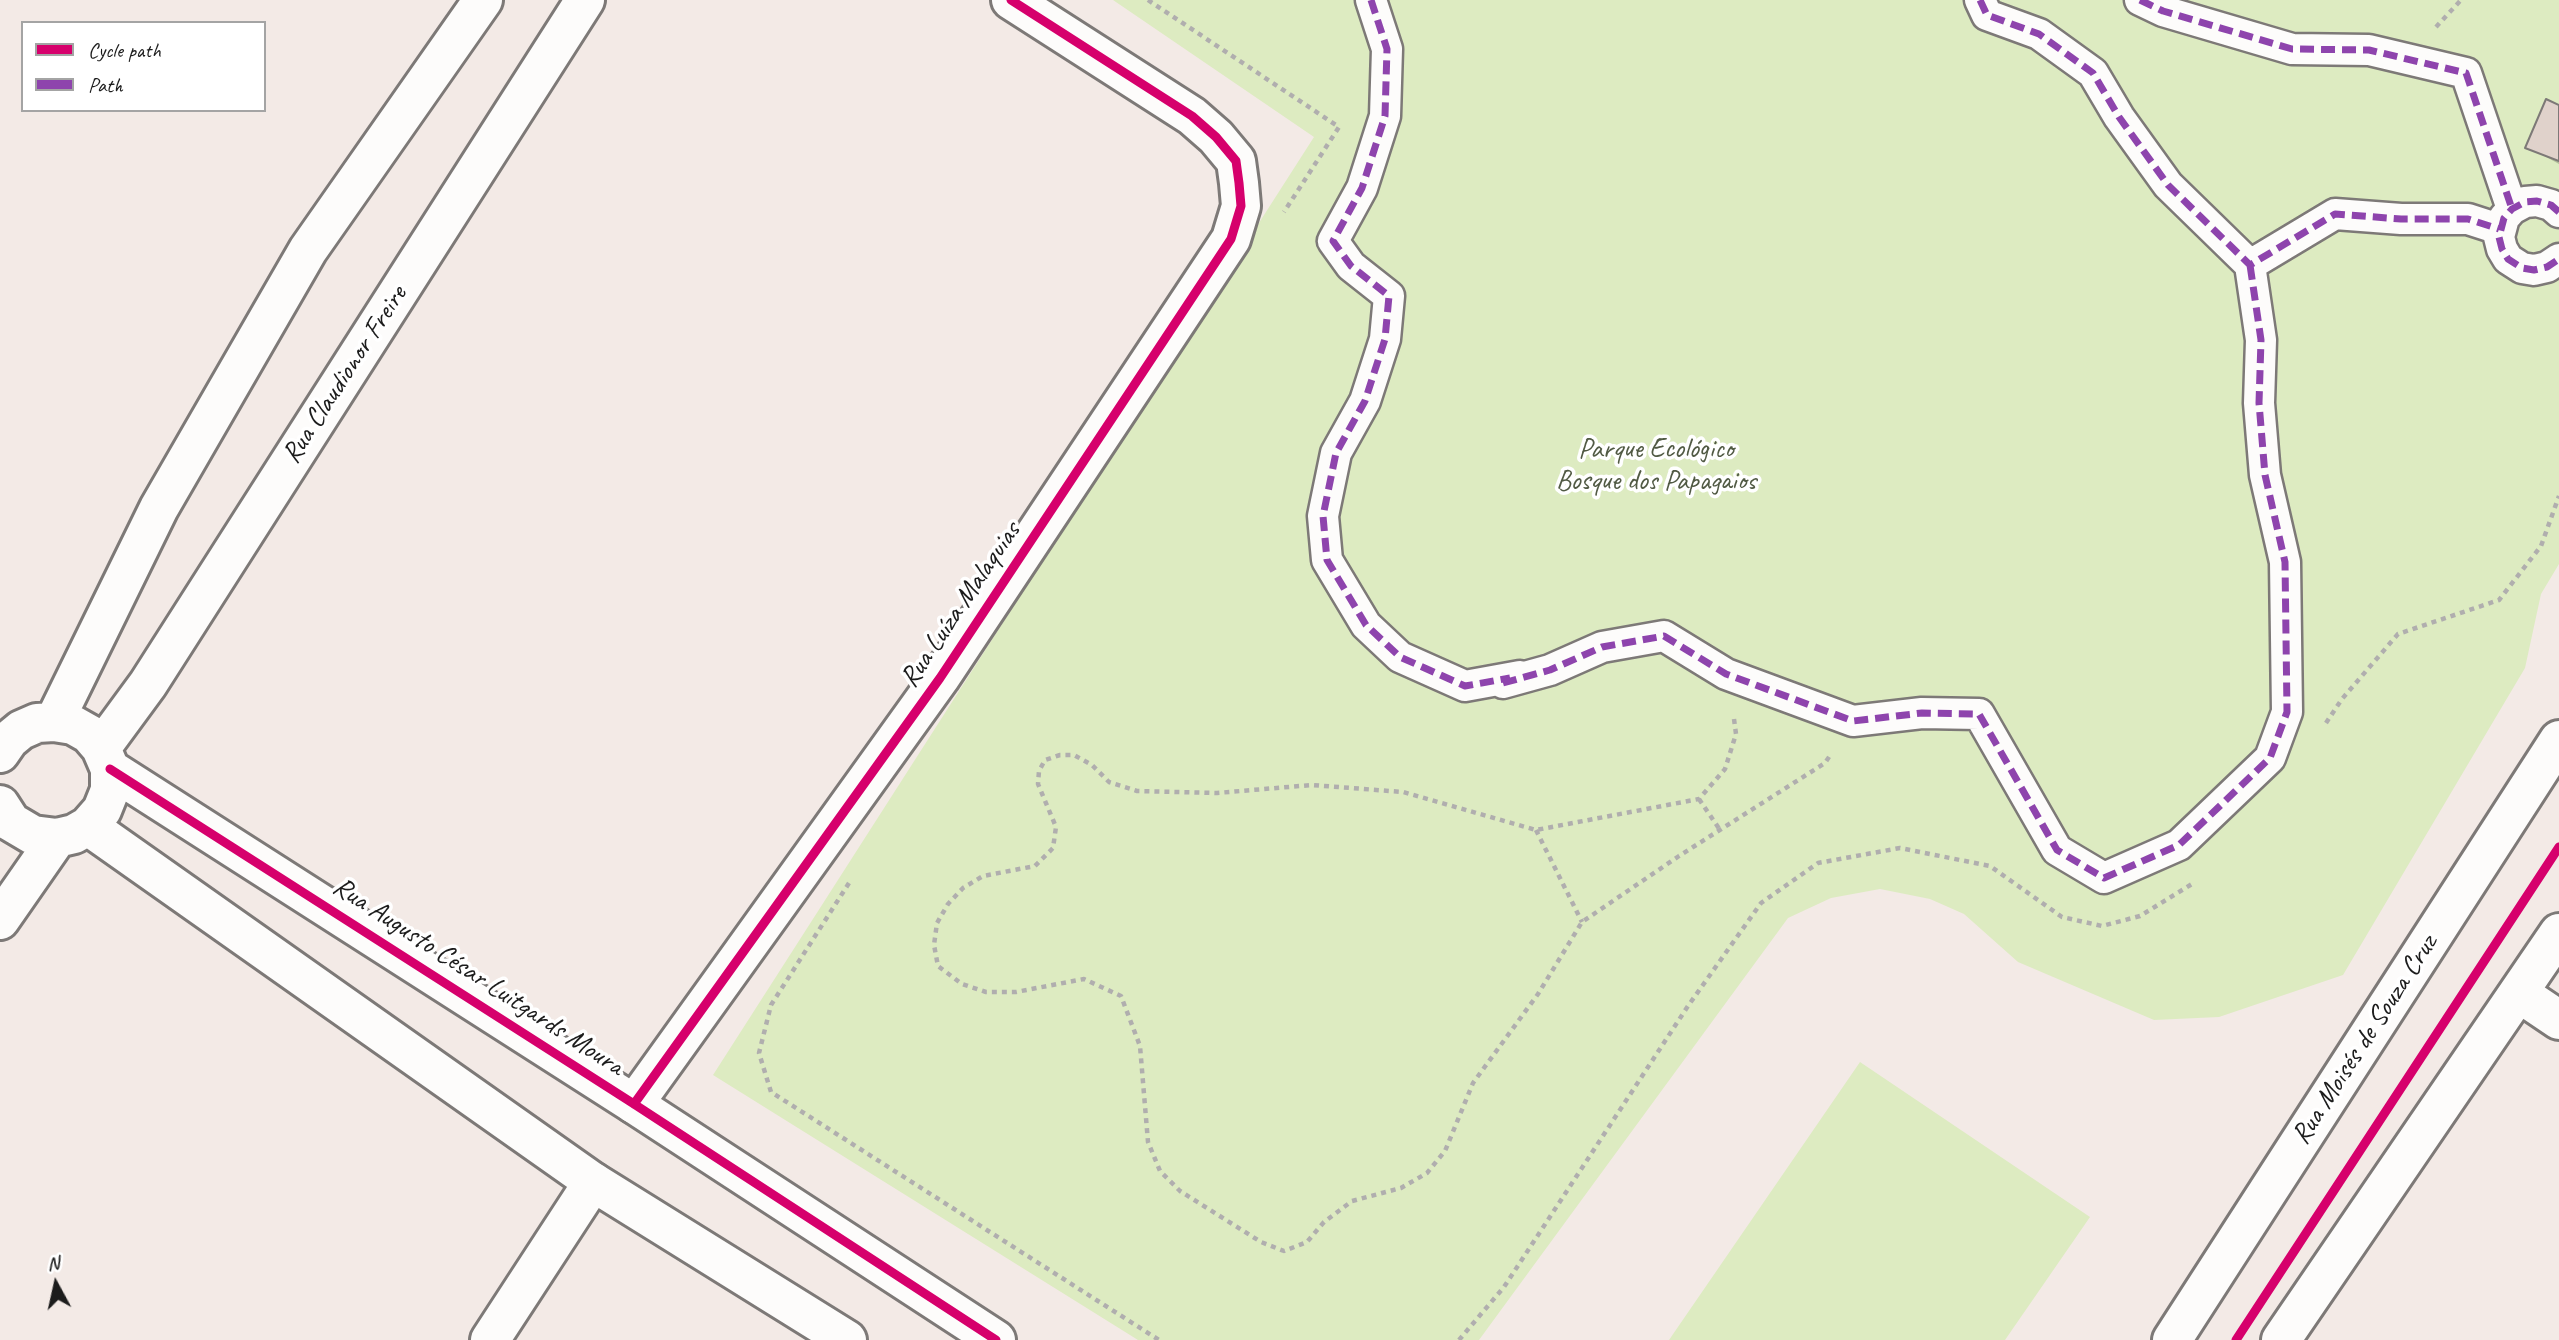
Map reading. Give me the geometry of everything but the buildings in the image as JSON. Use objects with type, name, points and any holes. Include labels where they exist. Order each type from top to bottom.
[{"type":"street","points":[[19,730],[159,508],[308,250],[483,0]]},
{"type":"street","name":"Rua Claudionor Freire","points":[[105,759],[148,684],[585,0]]},
{"type":"street","name":"Rua Luíza Malaquias","points":[[634,1104],[940,678],[1231,239],[1241,206],[1236,161],[1216,137],[1192,116],[1011,0]]},
{"type":"street","points":[[1371,0],[1387,49],[1385,116],[1362,188],[1333,241],[1351,267],[1389,296],[1385,339],[1365,401],[1336,453],[1323,516],[1327,560],[1366,625],[1400,657],[1465,686],[1550,670]]},
{"type":"street","points":[[1503,683],[1550,670],[1602,647],[1664,636],[1726,674],[1853,721],[1922,713],[1979,714],[2057,850],[2104,878],[2179,845],[2270,758],[2287,712],[2285,562],[2265,475],[2259,403],[2261,340],[2250,265],[2168,185],[2119,117],[2093,73],[2039,34],[1987,15],[1980,0]]},
{"type":"street","points":[[2140,0],[2163,11],[2292,49],[2369,50],[2466,73],[2506,219],[2502,249],[2508,259],[2522,268],[2534,270],[2558,261]]},
{"type":"street","points":[[2250,265],[2334,214],[2401,219],[2506,219],[2525,202],[2537,201],[2551,205],[2559,212]]},
{"type":"street","name":"Rua Augusto César Luitgards Moura","points":[[19,730],[73,725],[89,734],[105,759],[996,1340]]},
{"type":"street","name":"Rua Moisés de Souza Cruz","points":[[2172,1340],[2559,740]]},
{"type":"street","points":[[0,920],[72,832],[102,810],[110,790],[105,759]]},
{"type":"street","points":[[0,805],[11,822],[33,835],[72,832],[593,1182],[847,1340]]},
{"type":"street","points":[[2281,1340],[2559,933]]},
{"type":"street","points":[[2519,993],[2559,1020]]},
{"type":"street","points":[[490,1340],[593,1182]]},
{"type":"path","points":[[1149,0],[1339,127],[1278,220]]},
{"type":"path","points":[[2319,734],[2342,699],[2398,634],[2499,600],[2541,545],[2559,496]]},
{"type":"path","points":[[1726,674],[1736,734],[1725,769],[1699,799],[1536,831],[1403,792],[1312,785],[1217,793],[1137,791],[1109,782],[1093,765],[1074,755],[1060,755],[1045,760],[1039,771],[1038,784],[1056,827],[1053,848],[1035,866],[983,876],[963,888],[948,904],[937,923],[934,945],[938,966],[962,984],[986,992],[1016,992],[1084,979],[1121,996],[1140,1046],[1149,1142],[1160,1171],[1180,1191],[1261,1242],[1284,1251],[1307,1242],[1324,1222],[1352,1201],[1401,1188],[1427,1173],[1445,1151],[1473,1083],[1538,994],[1581,922],[1825,763],[1853,721]]},
{"type":"path","points":[[1699,799],[1720,830]]},
{"type":"path","points":[[1536,831],[1581,922]]},
{"type":"path","points":[[1459,1340],[1504,1286],[1688,1006],[1760,902],[1818,863],[1900,848],[1990,866],[2062,917],[2102,926],[2140,916],[2202,878]]},
{"type":"path","points":[[854,876],[771,1004],[760,1053],[771,1091],[1160,1340]]},
{"type":"green space","name":"Parque Ecológico Bosque dos Papagaios","points":[[1113,0],[2559,0],[2559,564],[2541,594],[2525,668],[2343,975],[2219,1017],[2154,1020],[2018,962],[1964,914],[1930,899],[1880,889],[1831,898],[1788,918],[1479,1340],[1138,1340],[713,1075],[1314,137]]},
{"type":"green space","points":[[1860,1062],[2090,1217],[2005,1340],[1669,1340]]},
{"type":"marked path","points":[[1371,0],[1387,49],[1385,116],[1362,188],[1333,241],[1351,266],[1389,296],[1385,339],[1365,401],[1336,453],[1323,516],[1327,560],[1366,625],[1400,657],[1465,686],[1510,678]]},
{"type":"marked path","points":[[1980,0],[1987,15],[2039,34],[2093,73],[2119,117],[2168,185],[2250,265],[2335,214],[2401,219],[2468,219],[2499,229]]},
{"type":"marked path","points":[[2140,0],[2163,11],[2292,49],[2369,50],[2466,73],[2512,209]]},
{"type":"marked path","points":[[2559,212],[2551,205],[2537,201],[2525,202],[2512,209],[2504,218],[2499,237],[2508,259],[2522,268],[2534,270],[2547,267],[2559,259]]},
{"type":"marked path","points":[[1503,683],[1550,670],[1602,647],[1664,636],[1726,674],[1853,721],[1922,713],[1979,714],[2057,850],[2104,878],[2179,845],[2270,758],[2287,712],[2285,562],[2265,475],[2259,403],[2261,340],[2250,265]]},
{"type":"cycle path","points":[[634,1104],[940,678],[1231,239],[1241,206],[1236,161],[1216,137],[1192,116],[1011,0]]},
{"type":"cycle path","points":[[110,769],[634,1104],[996,1340]]},
{"type":"cycle path","points":[[2236,1340],[2559,847]]}]
